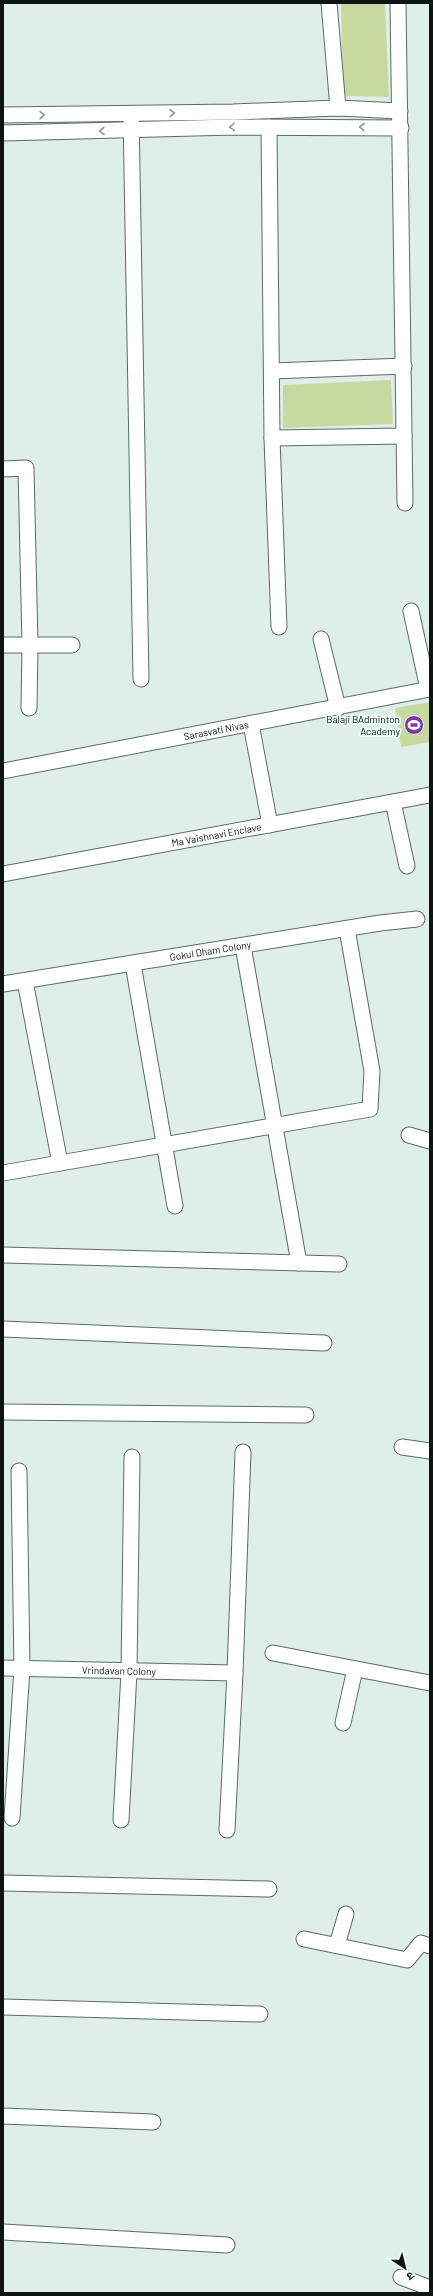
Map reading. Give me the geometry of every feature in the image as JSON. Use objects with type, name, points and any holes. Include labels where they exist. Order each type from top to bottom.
[{"type":"street","points":[[329,3],[338,108]]},
{"type":"street","points":[[398,3],[401,128],[405,503]]},
{"type":"street","points":[[400,111],[338,108],[131,114],[7,115],[8,133],[269,127],[401,128]]},
{"type":"street","points":[[312,109],[312,128]]},
{"type":"street","points":[[131,114],[141,679]]},
{"type":"street","points":[[269,127],[272,438],[279,627]]},
{"type":"street","points":[[272,371],[404,366]]},
{"type":"street","points":[[272,438],[404,436]]},
{"type":"street","points":[[3,469],[26,468],[30,645],[29,708]]},
{"type":"street","points":[[411,611],[429,689]]},
{"type":"street","points":[[321,639],[338,708]]},
{"type":"street","points":[[3,645],[72,645]]},
{"type":"street","name":"Sarasvati Nivas","points":[[3,771],[338,708],[429,689]]},
{"type":"street","points":[[251,724],[270,825]]},
{"type":"street","name":"Ma Vaishnavi Enclave","points":[[3,874],[430,796]]},
{"type":"street","points":[[394,802],[408,866]]},
{"type":"street","name":"Gokul Dham Colony","points":[[3,984],[417,919]]},
{"type":"street","points":[[3,1172],[370,1109],[372,1071],[347,929]]},
{"type":"street","points":[[243,946],[299,1263]]},
{"type":"street","points":[[133,964],[175,1206]]},
{"type":"street","points":[[25,981],[60,1163]]},
{"type":"street","points":[[408,1135],[430,1140]]},
{"type":"street","points":[[3,1255],[339,1264]]},
{"type":"street","points":[[3,1329],[324,1343]]},
{"type":"street","points":[[3,1412],[306,1415]]},
{"type":"street","points":[[402,1447],[430,1451]]},
{"type":"street","points":[[227,1830],[235,1673],[243,1452]]},
{"type":"street","points":[[121,1820],[129,1672],[132,1457]]},
{"type":"street","points":[[12,1818],[22,1669],[19,1471]]},
{"type":"street","points":[[273,1653],[430,1683]]},
{"type":"street","name":"Vrindavan Colony","points":[[3,1668],[129,1672],[235,1673]]},
{"type":"street","points":[[343,1723],[355,1669]]},
{"type":"street","points":[[3,1883],[269,1889]]},
{"type":"street","points":[[337,1946],[346,1914]]},
{"type":"street","points":[[304,1939],[407,1960],[421,1943],[430,1946]]},
{"type":"street","points":[[3,2007],[260,2014]]},
{"type":"street","points":[[3,2116],[153,2122]]},
{"type":"street","points":[[3,2232],[226,2245]]},
{"type":"street","points":[[401,2277],[430,2288]]},
{"type":"green space","points":[[341,3],[385,3],[389,97],[343,96]]},
{"type":"green space","points":[[391,380],[393,424],[283,428],[283,385]]},
{"type":"green space","name":"Balaji BAdminton Academy","points":[[430,702],[430,742],[401,747],[395,708]]},
{"type":"place","name":"Balaji BAdminton Academy","points":[[414,725]]}]
